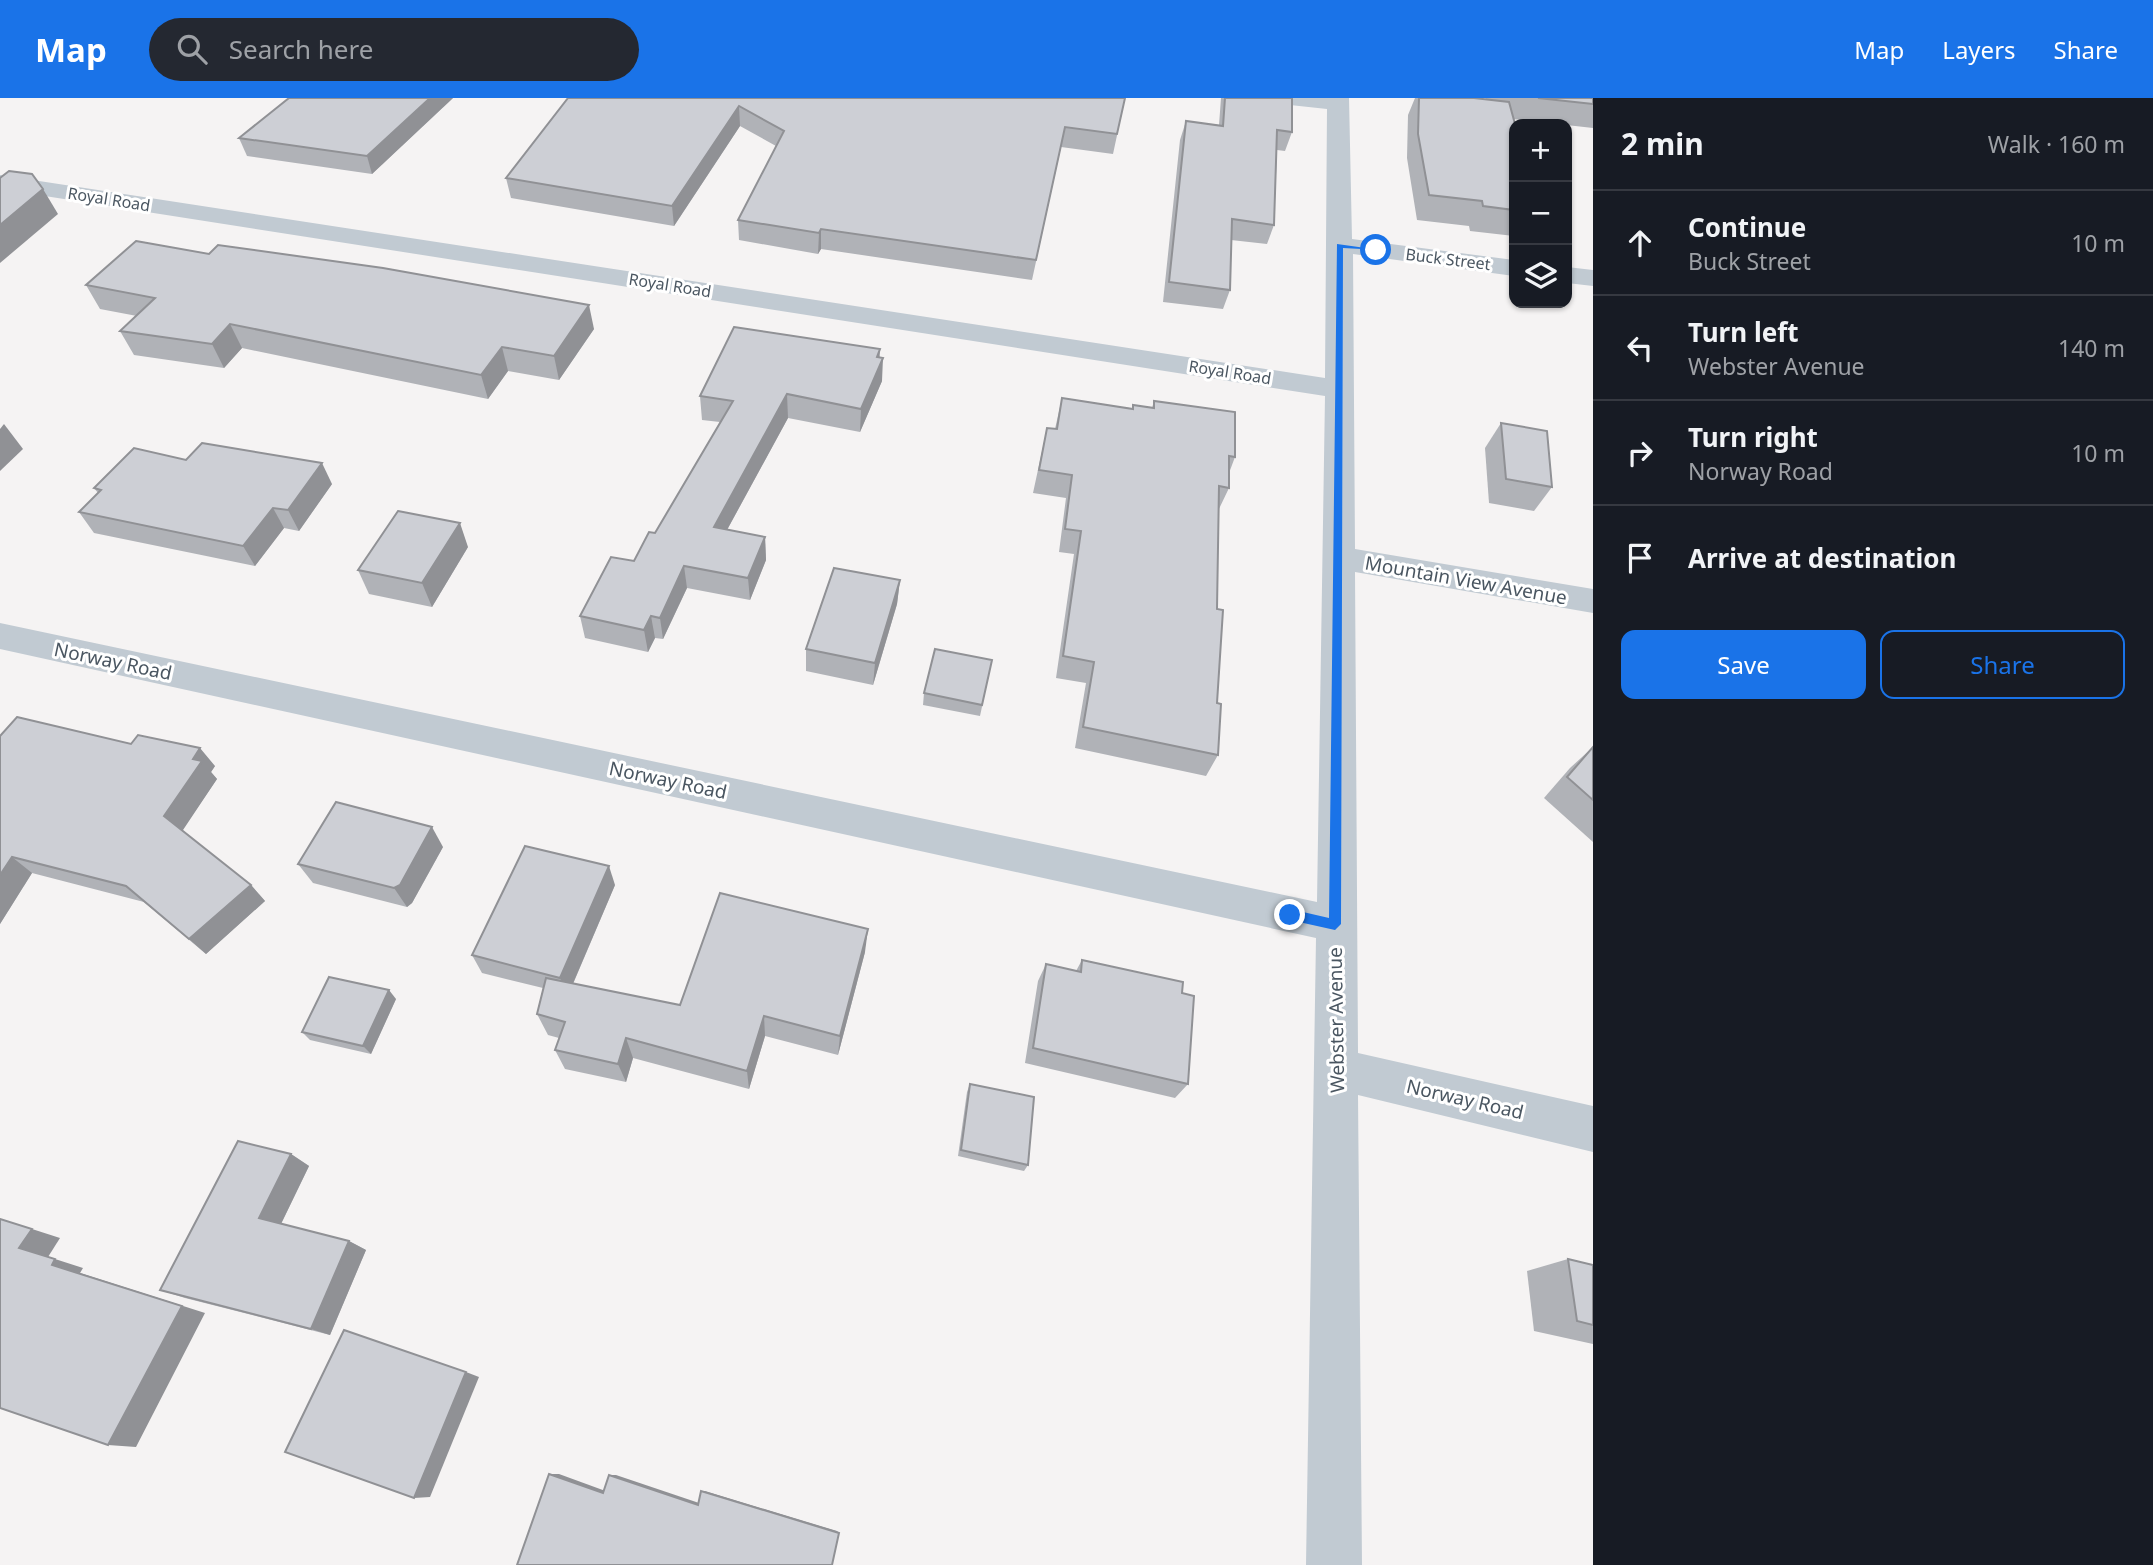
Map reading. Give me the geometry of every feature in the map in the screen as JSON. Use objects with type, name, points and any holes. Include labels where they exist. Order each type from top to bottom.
[{"type":"street","points":[[1290,98],[1338,101]]},
{"type":"street","name":"Webster Avenue","points":[[1334,1565],[1338,1069],[1335,924],[1339,558],[1338,101]]},
{"type":"street","name":"Royal Road","points":[[0,182],[1339,389]]},
{"type":"street","name":"Buck Street","points":[[1340,245],[1509,267]]},
{"type":"street","points":[[1572,276],[1593,278]]},
{"type":"street","name":"Mountain View Avenue","points":[[1339,558],[1593,601]]},
{"type":"street","name":"Norway Road","points":[[0,636],[1335,924]]},
{"type":"street","name":"Norway Road","points":[[1338,1069],[1593,1129]]},
{"type":"building","points":[[289,98],[430,98],[367,156],[239,138]]},
{"type":"building","points":[[568,98],[1125,98],[1117,134],[1065,127],[1036,260],[821,229],[819,233],[738,220],[784,131],[739,106],[672,206],[506,178]]},
{"type":"building","points":[[1225,98],[1292,98],[1292,132],[1277,130],[1274,225],[1232,219],[1230,290],[1169,282],[1186,121],[1223,126]]},
{"type":"building","points":[[1419,98],[1474,98],[1509,102],[1514,119],[1509,119],[1509,209],[1483,206],[1482,201],[1429,195],[1418,134]]},
{"type":"building","points":[[1538,98],[1593,98],[1593,104]]},
{"type":"building","points":[[9,171],[32,174],[43,189],[0,225],[0,178]]},
{"type":"building","points":[[136,241],[209,254],[218,245],[383,268],[589,305],[554,356],[502,347],[481,375],[230,324],[212,344],[120,331],[155,298],[86,285]]},
{"type":"building","points":[[734,327],[880,349],[877,357],[883,358],[861,409],[787,394],[714,527],[765,537],[748,578],[684,566],[660,618],[651,616],[644,630],[580,616],[611,557],[634,561],[649,532],[655,533],[733,401],[700,396]]},
{"type":"building","points":[[1062,398],[1133,409],[1133,405],[1154,408],[1154,401],[1235,412],[1235,457],[1229,456],[1229,488],[1219,486],[1217,609],[1223,610],[1217,703],[1221,704],[1218,755],[1083,727],[1094,662],[1063,656],[1081,531],[1065,529],[1072,475],[1039,470],[1047,428],[1057,429]]},
{"type":"building","points":[[1501,423],[1547,431],[1552,487],[1506,479]]},
{"type":"building","points":[[202,443],[322,463],[288,510],[273,508],[243,546],[79,512],[101,490],[94,488],[134,448],[186,460]]},
{"type":"building","points":[[398,511],[460,523],[422,583],[358,570]]},
{"type":"building","points":[[834,568],[900,580],[875,663],[806,649]]},
{"type":"building","points":[[935,649],[992,660],[982,705],[924,693]]},
{"type":"building","points":[[17,717],[131,744],[138,735],[200,748],[193,759],[202,761],[164,816],[251,885],[189,939],[126,886],[12,857],[0,875],[0,736]]},
{"type":"building","points":[[1593,747],[1593,800],[1567,777]]},
{"type":"building","points":[[336,802],[432,827],[400,885],[394,888],[298,864]]},
{"type":"building","points":[[525,846],[609,866],[560,978],[472,955]]},
{"type":"building","points":[[720,893],[868,929],[840,1036],[764,1016],[747,1071],[626,1038],[618,1064],[555,1050],[565,1022],[537,1014],[546,978],[680,1005]]},
{"type":"building","points":[[1082,960],[1183,982],[1182,993],[1194,996],[1188,1084],[1033,1048],[1046,964],[1081,972]]},
{"type":"building","points":[[329,977],[389,990],[363,1046],[302,1032]]},
{"type":"building","points":[[970,1084],[1034,1097],[1028,1165],[961,1150]]},
{"type":"building","points":[[238,1141],[291,1154],[259,1218],[349,1241],[311,1329],[160,1290]]},
{"type":"building","points":[[0,1219],[32,1229],[19,1248],[55,1259],[52,1265],[182,1306],[108,1445],[0,1408]]},
{"type":"building","points":[[1568,1259],[1593,1265],[1593,1325],[1577,1321]]},
{"type":"building","points":[[344,1330],[466,1372],[414,1498],[285,1452]]},
{"type":"building","points":[[549,1474],[603,1493],[609,1475],[698,1505],[701,1491],[839,1533],[832,1565],[517,1565]]},
{"type":"route","points":[[1290,915],[1335,924],[1340,245],[1376,250]]}]
